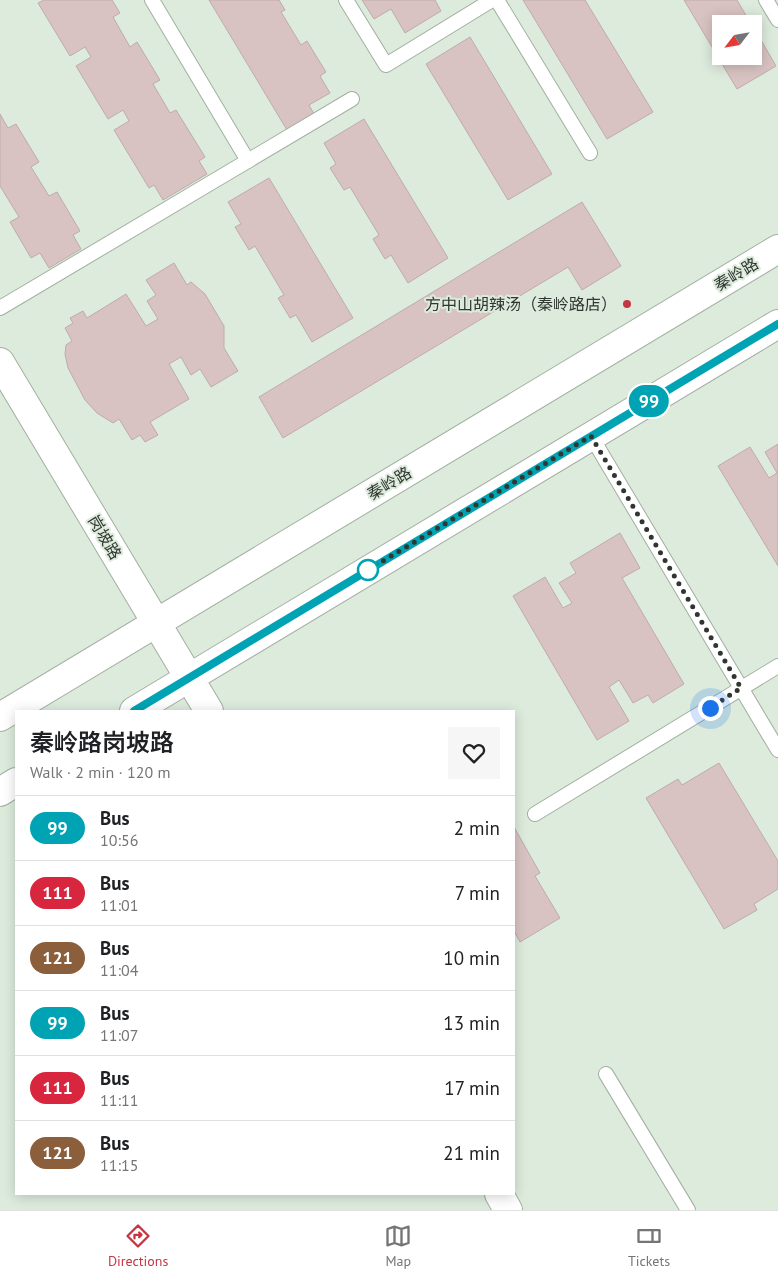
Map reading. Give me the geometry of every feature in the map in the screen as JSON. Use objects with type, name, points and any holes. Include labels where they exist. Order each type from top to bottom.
[{"type":"main road","name":"秦岭路","points":[[0,717],[778,249]]},
{"type":"main road","points":[[136,710],[778,324]]},
{"type":"main road","name":"岗坡路","points":[[0,362],[208,710]]},
{"type":"main road","points":[[0,792],[15,783]]},
{"type":"main road","points":[[500,1195],[508,1210]]},
{"type":"lane","points":[[152,0],[248,161]]},
{"type":"lane","points":[[346,0],[386,65],[492,0]]},
{"type":"lane","points":[[498,0],[590,153]]},
{"type":"lane","points":[[766,0],[778,20]]},
{"type":"lane","points":[[0,308],[352,99]]},
{"type":"lane","points":[[591,436],[778,750]]},
{"type":"lane","points":[[535,814],[778,666]]},
{"type":"lane","points":[[606,1074],[688,1210]]},
{"type":"building","points":[[44,0],[112,0],[120,13],[113,17],[130,47],[137,42],[160,80],[153,84],[170,113],[176,110],[205,157],[199,161],[207,174],[163,200],[154,185],[149,188],[114,130],[129,121],[123,110],[108,119],[76,66],[91,57],[85,47],[70,56],[38,3]]},
{"type":"building","points":[[209,0],[279,0],[285,10],[281,12],[301,45],[307,41],[326,72],[320,76],[330,93],[309,105],[314,114],[287,130]]},
{"type":"building","points":[[362,0],[435,0],[441,11],[405,33],[391,9],[374,19]]},
{"type":"building","points":[[523,0],[585,0],[653,112],[607,139]]},
{"type":"building","points":[[684,0],[737,0],[746,15],[712,15],[712,47]]},
{"type":"building","points":[[470,37],[552,174],[508,200],[426,64]]},
{"type":"building","points":[[762,42],[776,66],[737,89],[723,65],[762,65]]},
{"type":"building","points":[[0,114],[8,128],[16,124],[39,162],[31,167],[49,196],[57,192],[80,231],[73,235],[81,249],[49,268],[40,253],[31,258],[10,222],[19,217],[0,186]]},
{"type":"building","points":[[364,119],[448,258],[408,283],[391,255],[385,259],[373,239],[379,235],[350,187],[344,190],[330,168],[336,164],[324,143]]},
{"type":"building","points":[[269,178],[353,318],[312,342],[296,315],[290,318],[278,298],[284,295],[255,246],[249,250],[235,227],[241,224],[228,202]]},
{"type":"building","points":[[582,202],[621,266],[582,290],[568,267],[283,438],[259,397]]},
{"type":"building","points":[[174,263],[187,285],[191,282],[205,294],[224,326],[224,348],[238,371],[211,387],[200,369],[191,375],[181,357],[169,364],[189,399],[150,422],[158,435],[145,442],[140,435],[132,440],[119,419],[113,423],[97,413],[85,400],[68,368],[65,354],[66,345],[72,341],[65,328],[73,323],[70,318],[83,311],[87,318],[126,294],[146,326],[158,319],[147,301],[156,295],[146,280]]},
{"type":"building","points":[[778,444],[778,566],[718,466],[750,447],[769,478],[777,473],[765,452]]},
{"type":"building","points":[[620,533],[640,568],[622,578],[684,684],[653,703],[648,695],[633,703],[619,680],[609,687],[629,721],[597,740],[513,596],[545,577],[563,608],[572,603],[559,583],[576,573],[570,563]]},
{"type":"building","points":[[719,763],[778,861],[778,889],[754,904],[757,910],[724,929],[646,798],[678,779],[682,785]]},
{"type":"building","points":[[515,829],[540,873],[535,876],[560,918],[520,942],[515,933]]},
{"type":"bus line","name":"99","points":[[136,710],[778,324]]},
{"type":"place","name":"方中山胡辣汤（秦岭路店）","points":[[627,304]]},
{"type":"route","points":[[368,570],[591,436],[741,688],[710,708]]}]
